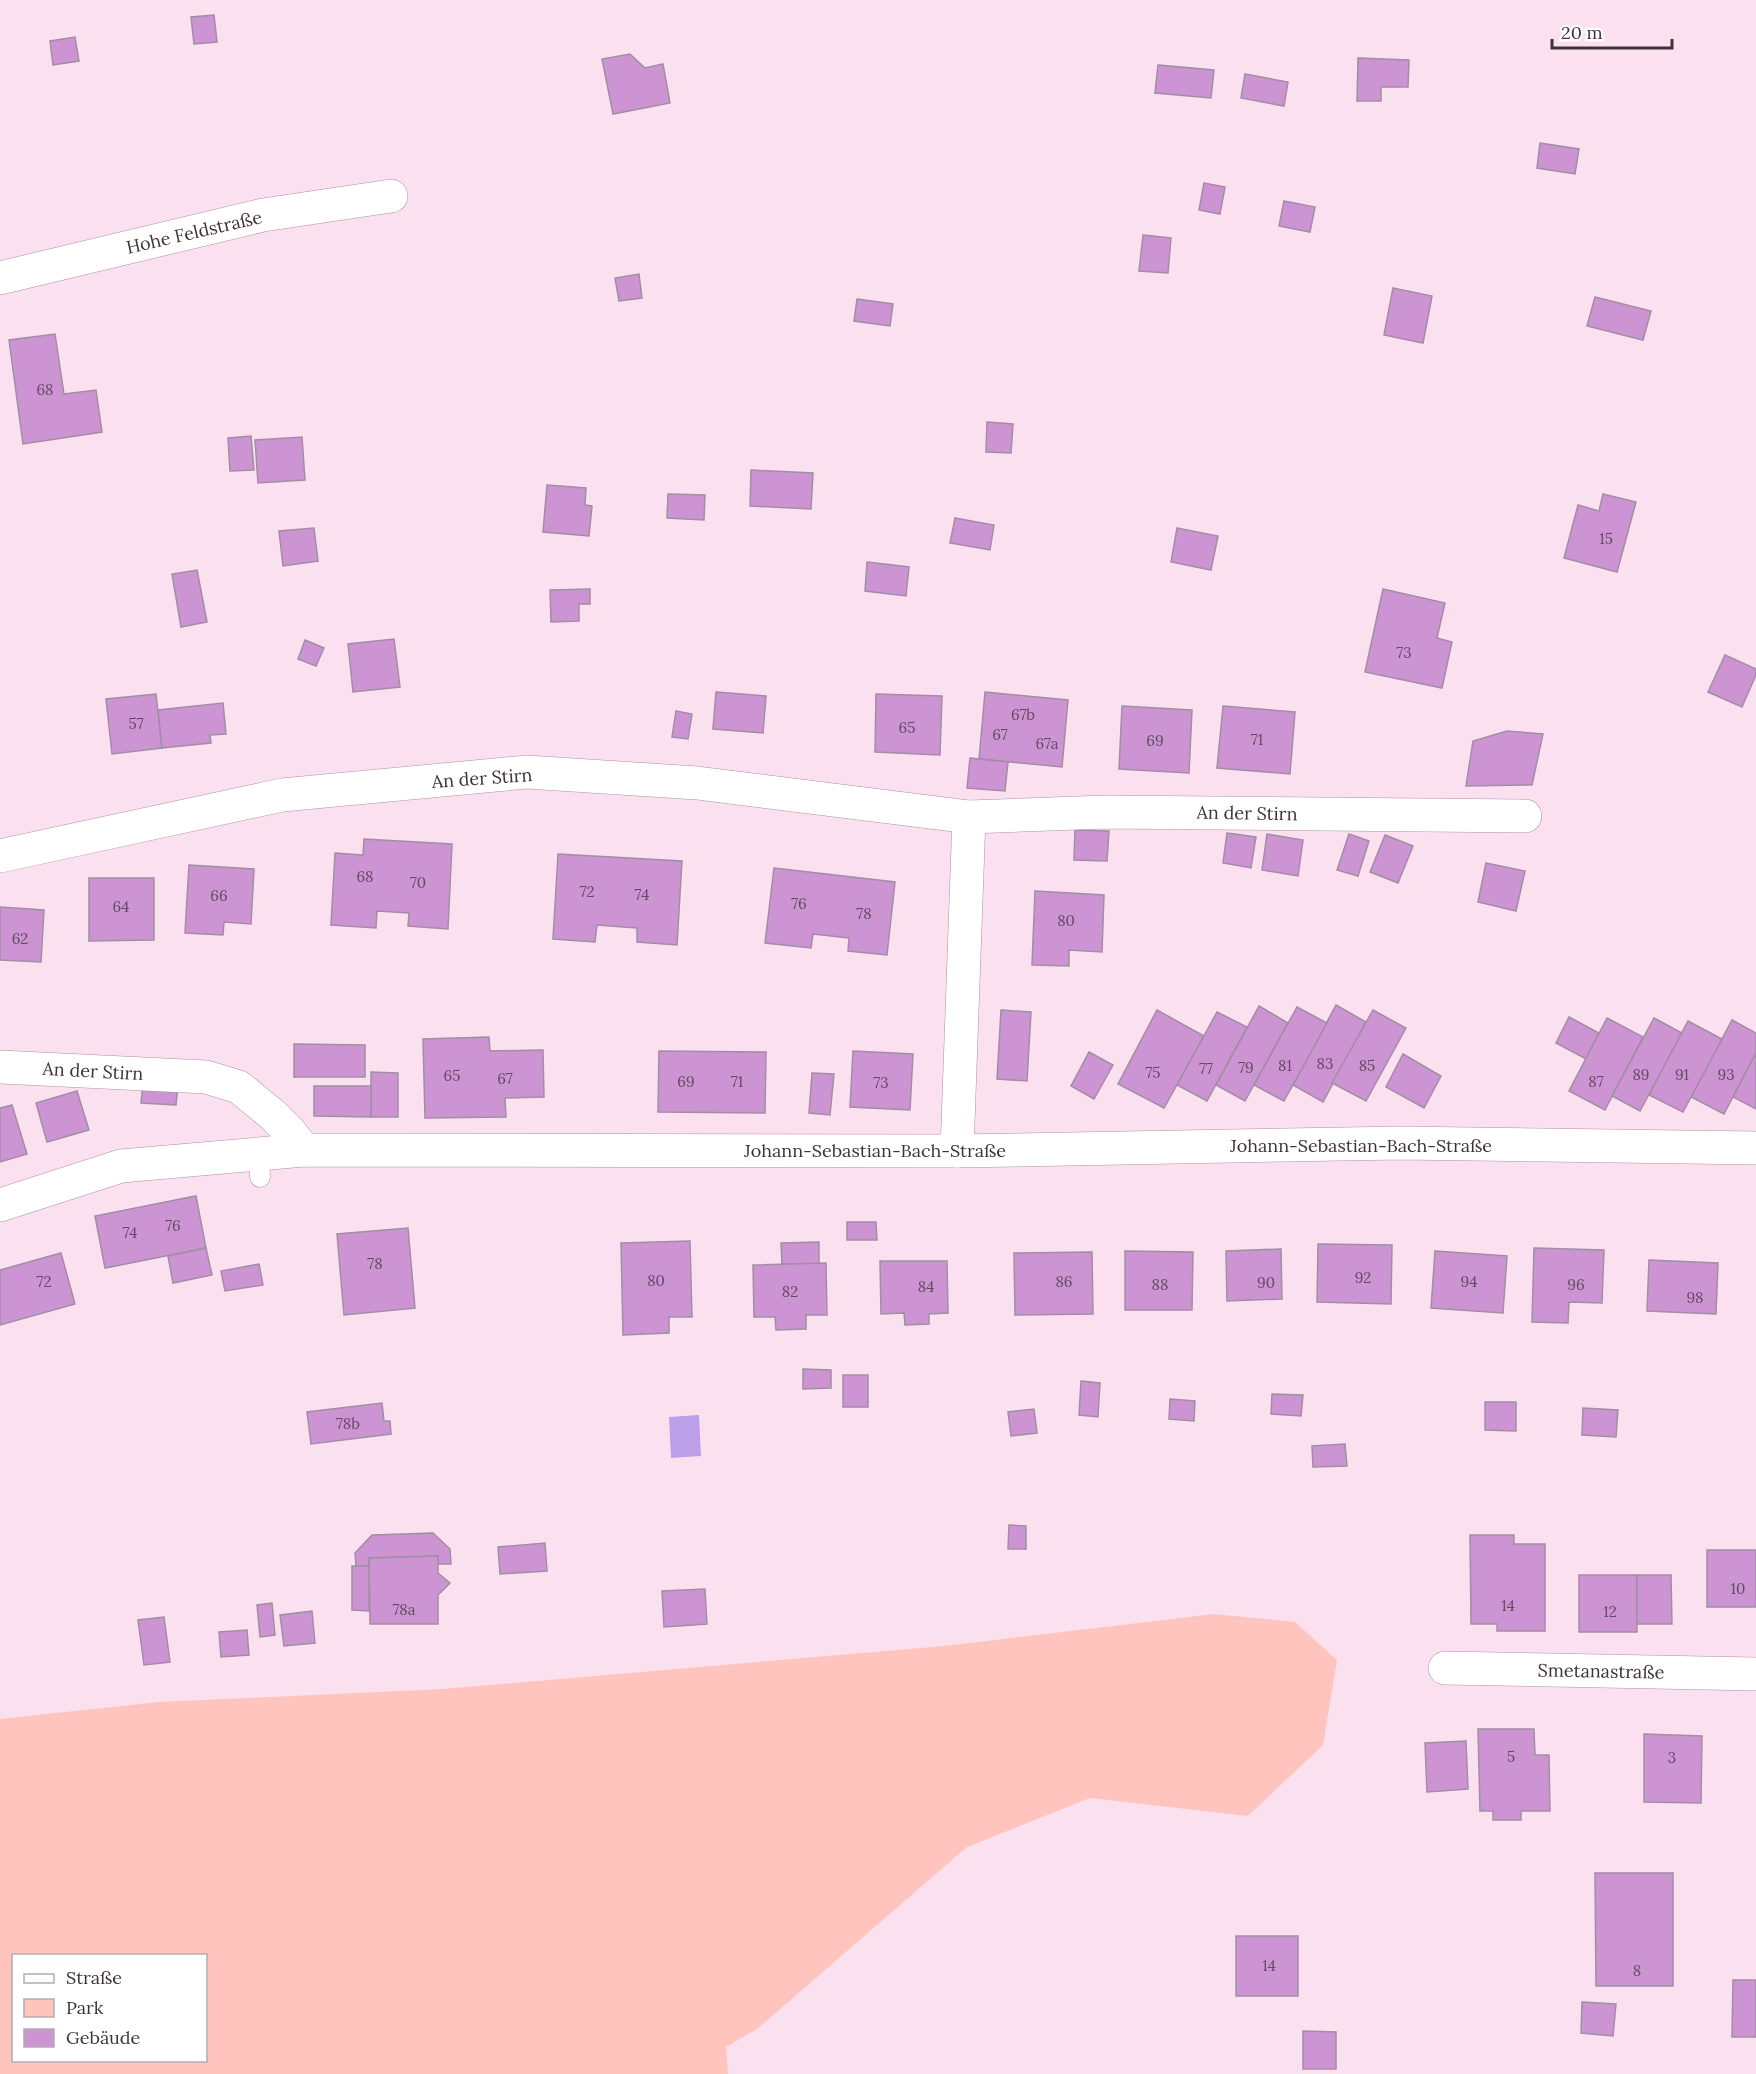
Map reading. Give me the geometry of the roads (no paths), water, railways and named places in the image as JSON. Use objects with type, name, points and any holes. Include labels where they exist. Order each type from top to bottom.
[{"type":"street","name":"Hohe Feldstraße","points":[[0,278],[264,215],[391,196]]},
{"type":"street","name":"An der Stirn","points":[[0,856],[282,795],[527,772],[697,783],[969,817],[1105,812],[1525,816]]},
{"type":"street","points":[[957,1150],[969,817]]},
{"type":"street","name":"An der Stirn","points":[[0,1067],[206,1077],[239,1087],[274,1116],[304,1150]]},
{"type":"street","name":"Johann-Sebastian-Bach-Straße","points":[[0,1205],[121,1166],[259,1165],[304,1150],[957,1150],[1401,1143],[1756,1148]]},
{"type":"street","name":"Smetanastraße","points":[[1445,1668],[1756,1674]]}]
